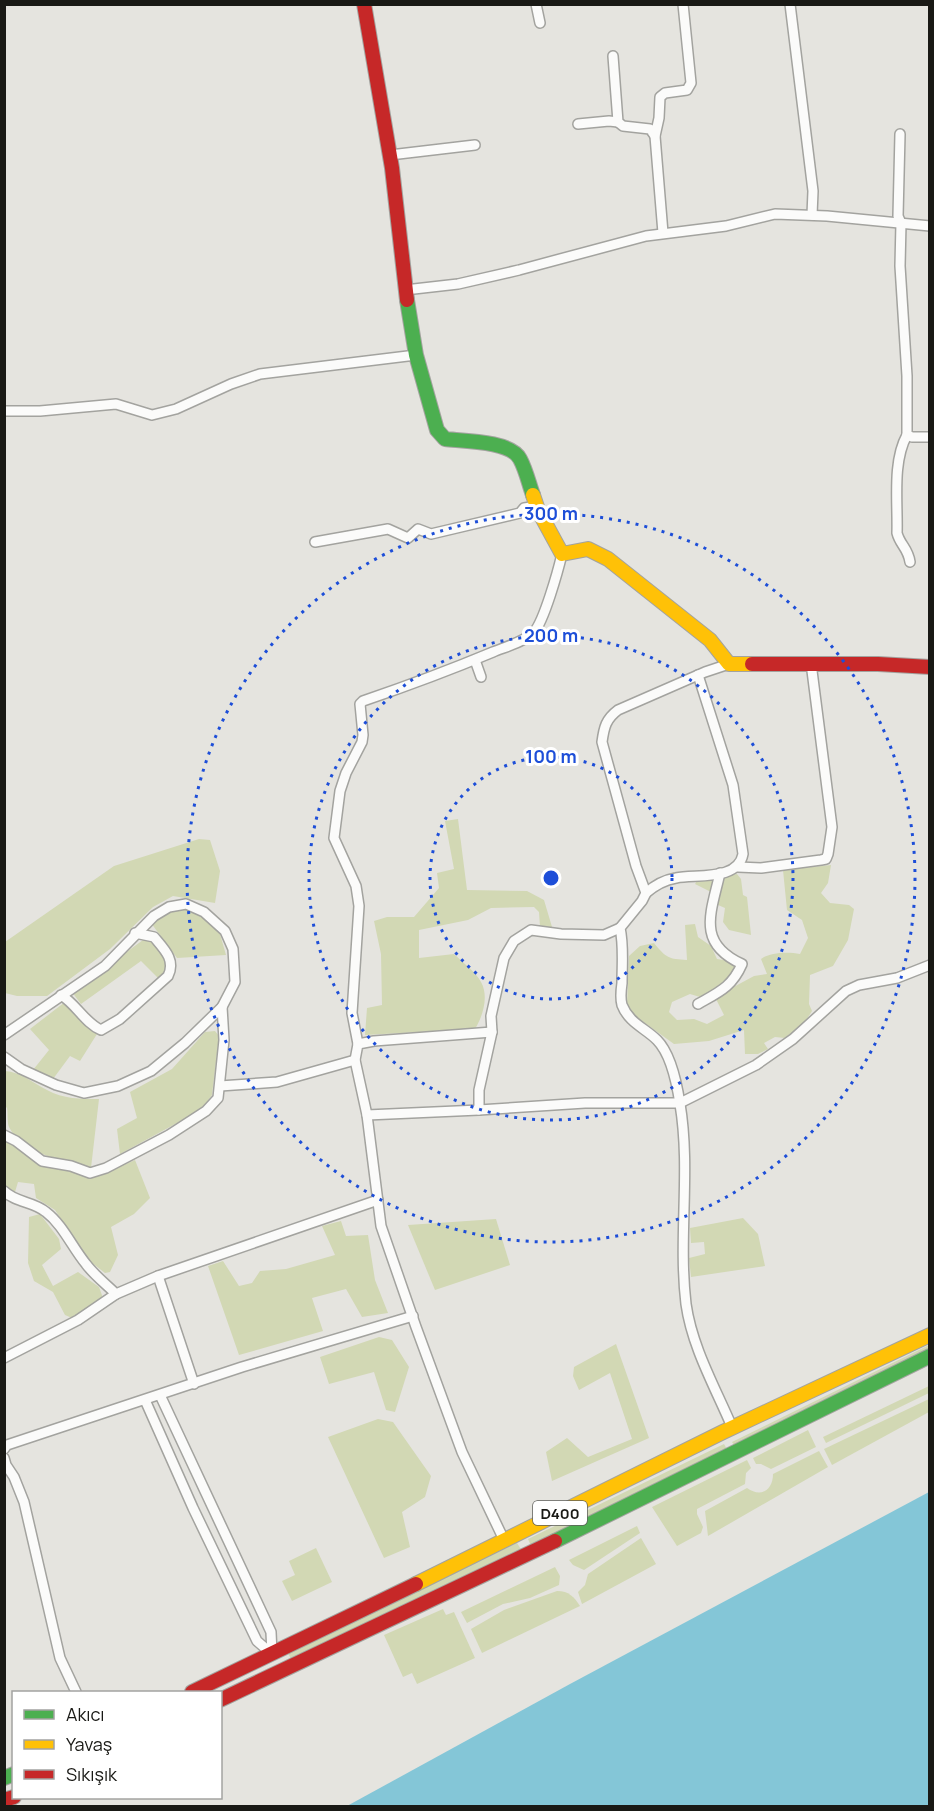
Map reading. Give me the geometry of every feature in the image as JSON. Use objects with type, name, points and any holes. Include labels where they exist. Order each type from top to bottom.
[{"type":"main road","points":[[364,4],[390,154],[405,291],[416,355],[436,430],[440,436],[445,439],[512,450],[526,469],[537,506],[562,554],[588,549],[608,558],[710,640],[729,664],[811,663],[930,667]]},
{"type":"main road","name":"D400","points":[[194,1691],[732,1427],[930,1335]]},
{"type":"main road","name":"D400","points":[[222,1699],[529,1554],[930,1356]]},
{"type":"main road","points":[[272,1654],[280,1671]]},
{"type":"street","points":[[536,4],[540,23]]},
{"type":"street","points":[[663,233],[655,136],[660,97],[665,93],[687,90],[691,83],[683,4]]},
{"type":"street","points":[[790,4],[812,180],[812,215]]},
{"type":"street","points":[[613,56],[618,122]]},
{"type":"street","points":[[578,124],[618,122],[623,126],[650,129],[655,136]]},
{"type":"street","points":[[900,134],[898,216],[902,223],[900,277],[908,376],[907,435],[901,451],[898,474],[897,533],[899,540],[909,552],[910,562]]},
{"type":"street","points":[[390,154],[475,145]]},
{"type":"street","points":[[405,291],[458,284],[663,233],[726,226],[775,214],[812,215],[930,226]]},
{"type":"street","points":[[4,411],[40,411],[116,404],[152,415],[176,410],[231,384],[260,374],[416,355]]},
{"type":"street","points":[[907,435],[930,437]]},
{"type":"street","points":[[315,542],[388,529],[408,538],[418,529],[431,534],[520,513],[524,508],[537,506]]},
{"type":"street","points":[[504,1540],[462,1452],[381,1226],[367,1115],[355,1060],[358,1044],[352,1013],[359,906],[356,886],[334,838],[340,791],[346,773],[362,742],[360,704],[475,660],[533,633],[540,622],[562,554]]},
{"type":"street","points":[[475,660],[481,677]]},
{"type":"street","points":[[478,1110],[479,1090],[492,1032],[491,1016],[504,958],[514,941],[531,930],[561,934],[604,935],[620,928],[646,893],[663,881],[720,873],[738,867],[761,867],[826,859],[832,827],[811,663]]},
{"type":"street","points":[[646,893],[609,770],[602,742],[604,728],[608,718],[618,710],[729,664]]},
{"type":"street","points":[[699,675],[733,785],[743,854],[742,862],[738,867]]},
{"type":"street","points":[[698,1004],[728,987],[742,964],[724,955],[715,946],[710,931],[720,873]]},
{"type":"street","points":[[4,1035],[105,966],[135,933],[154,916],[169,907],[186,904],[204,912],[225,931],[232,949],[235,982],[222,1007],[185,1043],[151,1071],[118,1086],[84,1093],[56,1085],[21,1069],[4,1057]]},
{"type":"street","points":[[620,928],[623,940],[621,1002],[631,1020],[658,1040],[666,1053],[680,1103],[686,1169],[683,1252],[686,1303],[692,1333],[732,1427]]},
{"type":"street","points":[[61,995],[72,1002],[93,1026],[101,1030],[120,1019],[168,976],[172,968],[171,960],[154,937],[135,933]]},
{"type":"street","points":[[367,1115],[585,1103],[680,1103],[756,1065],[793,1039],[846,991],[859,985],[897,978],[930,965]]},
{"type":"street","points":[[4,1136],[42,1161],[71,1166],[90,1173],[106,1168],[169,1135],[207,1111],[218,1098],[224,1040],[222,1007]]},
{"type":"street","points":[[358,1044],[492,1032]]},
{"type":"street","points":[[220,1086],[278,1082],[355,1060]]},
{"type":"street","points":[[4,1191],[12,1199],[45,1212],[65,1234],[87,1265],[116,1294]]},
{"type":"street","points":[[4,1358],[78,1320],[116,1294],[159,1276],[378,1200]]},
{"type":"street","points":[[159,1276],[194,1384]]},
{"type":"street","points":[[4,1449],[8,1445],[280,1355],[412,1316]]},
{"type":"street","points":[[160,1395],[272,1632],[272,1654]]},
{"type":"street","points":[[146,1400],[193,1508],[257,1641],[272,1654]]},
{"type":"street","points":[[4,1458],[24,1502],[60,1658],[76,1691]]},
{"type":"green space","points":[[458,819],[467,890],[527,891],[544,900],[552,927],[540,927],[539,912],[534,907],[491,908],[468,920],[419,930],[419,958],[454,954],[479,978],[485,993],[485,1000],[478,1024],[475,1029],[365,1035],[367,1008],[382,1005],[381,954],[374,921],[387,917],[414,917],[439,888],[437,873],[454,869],[445,821]]},
{"type":"green space","points":[[199,839],[210,840],[220,871],[215,903],[173,896],[153,907],[110,949],[47,996],[17,996],[5,993],[5,942],[114,866]]},
{"type":"green space","points":[[831,865],[828,883],[821,893],[830,903],[849,905],[854,909],[848,940],[833,966],[810,975],[809,1004],[812,1011],[805,1022],[785,1038],[775,1037],[764,1043],[768,1049],[758,1054],[745,1054],[744,1030],[709,1041],[674,1044],[631,1013],[627,1004],[629,956],[640,946],[654,943],[668,957],[687,960],[685,925],[695,924],[698,937],[711,946],[717,959],[730,961],[735,966],[734,973],[718,989],[700,997],[690,994],[672,1002],[669,1012],[677,1020],[694,1019],[707,1024],[724,1015],[715,997],[754,976],[767,974],[761,959],[780,953],[800,954],[808,938],[802,920],[787,910],[783,870]]},
{"type":"green space","points":[[737,874],[741,879],[743,895],[747,897],[751,935],[729,930],[723,922],[725,908],[718,905],[719,896],[695,884],[697,881]]},
{"type":"green space","points":[[183,909],[202,916],[220,934],[226,955],[177,958],[151,923],[171,912]]},
{"type":"green space","points":[[143,940],[152,941],[168,963],[168,970],[160,980],[141,961],[81,1004],[72,992]]},
{"type":"green space","points":[[65,1002],[97,1034],[80,1061],[70,1056],[53,1079],[33,1070],[49,1050],[30,1029]]},
{"type":"green space","points":[[215,1031],[219,1036],[212,1095],[201,1110],[120,1154],[117,1129],[137,1118],[130,1092],[172,1069],[205,1032]]},
{"type":"green space","points":[[5,1071],[22,1076],[59,1095],[79,1099],[99,1099],[91,1168],[45,1155],[24,1144],[15,1136],[9,1127],[5,1106]]},
{"type":"green space","points":[[4,1139],[62,1168],[96,1177],[135,1160],[150,1198],[134,1214],[111,1227],[118,1255],[110,1272],[105,1273],[87,1259],[55,1210],[36,1198],[34,1184],[18,1182],[15,1192],[5,1186]]},
{"type":"green space","points":[[40,1214],[59,1239],[61,1249],[42,1265],[53,1286],[78,1272],[99,1287],[103,1298],[72,1318],[65,1315],[53,1292],[34,1281],[28,1263],[29,1217]]},
{"type":"green space","points":[[743,1218],[758,1234],[765,1266],[691,1277],[689,1258],[705,1254],[704,1242],[691,1243],[690,1228]]},
{"type":"green space","points":[[496,1219],[510,1265],[435,1290],[408,1225]]},
{"type":"green space","points":[[341,1221],[346,1236],[368,1235],[375,1280],[388,1313],[362,1317],[346,1289],[312,1298],[323,1331],[239,1355],[208,1266],[223,1261],[239,1286],[252,1283],[260,1271],[286,1269],[335,1255],[322,1226]]},
{"type":"green space","points":[[379,1337],[392,1340],[409,1367],[395,1412],[386,1410],[374,1372],[329,1384],[320,1357]]},
{"type":"green space","points":[[616,1344],[649,1438],[552,1481],[546,1452],[567,1438],[588,1457],[632,1439],[610,1373],[579,1390],[573,1376],[574,1367]]},
{"type":"green space","points":[[929,1345],[929,1352],[735,1447],[732,1442]]},
{"type":"green space","points":[[929,1386],[929,1393],[826,1443],[823,1437]]},
{"type":"green space","points":[[929,1399],[929,1412],[832,1465],[824,1449]]},
{"type":"green space","points":[[378,1419],[393,1422],[431,1476],[425,1497],[402,1512],[410,1547],[384,1558],[328,1437]]},
{"type":"green space","points":[[808,1430],[816,1447],[771,1469],[756,1464],[753,1458]]},
{"type":"green space","points":[[724,1444],[728,1451],[531,1546],[528,1539]]},
{"type":"green space","points":[[819,1451],[828,1467],[708,1536],[705,1511],[747,1488],[757,1492],[765,1491],[771,1484],[773,1474]]},
{"type":"green space","points":[[747,1460],[751,1468],[746,1473],[745,1484],[697,1509],[703,1527],[701,1533],[677,1546],[652,1507]]},
{"type":"green space","points":[[637,1526],[640,1533],[584,1570],[573,1565],[569,1560]]},
{"type":"green space","points":[[641,1538],[656,1564],[582,1604],[578,1592],[585,1585],[588,1574]]},
{"type":"green space","points":[[517,1543],[522,1551],[292,1661],[288,1653]]},
{"type":"green space","points":[[316,1548],[332,1582],[292,1601],[282,1581],[295,1575],[289,1561]]},
{"type":"green space","points":[[555,1567],[560,1576],[559,1585],[530,1598],[503,1604],[467,1623],[461,1612]]},
{"type":"green space","points":[[557,1591],[571,1595],[580,1606],[482,1653],[471,1629],[504,1610]]},
{"type":"green space","points":[[443,1609],[446,1615],[454,1612],[475,1658],[417,1684],[412,1673],[403,1677],[384,1635]]},
{"type":"water","points":[[929,1492],[929,1806],[347,1806],[570,1684]]},
{"type":"traffic: fast","points":[[407,300],[416,355],[437,430],[445,439],[497,445],[515,453],[522,463],[533,495]]},
{"type":"traffic: fast","points":[[555,1541],[930,1356]]},
{"type":"traffic: fast","points":[[4,1778],[12,1775]]},
{"type":"traffic: slow","points":[[533,495],[538,510],[562,554],[588,549],[608,559],[710,640],[729,664],[752,664]]},
{"type":"traffic: slow","points":[[416,1584],[723,1432],[930,1335]]},
{"type":"traffic: jam","points":[[364,4],[392,168],[407,300]]},
{"type":"traffic: jam","points":[[752,664],[878,664],[930,667]]},
{"type":"traffic: jam","points":[[222,1699],[555,1541]]},
{"type":"traffic: jam","points":[[194,1691],[416,1584]]},
{"type":"traffic: jam","points":[[4,1800],[12,1798]]}]
